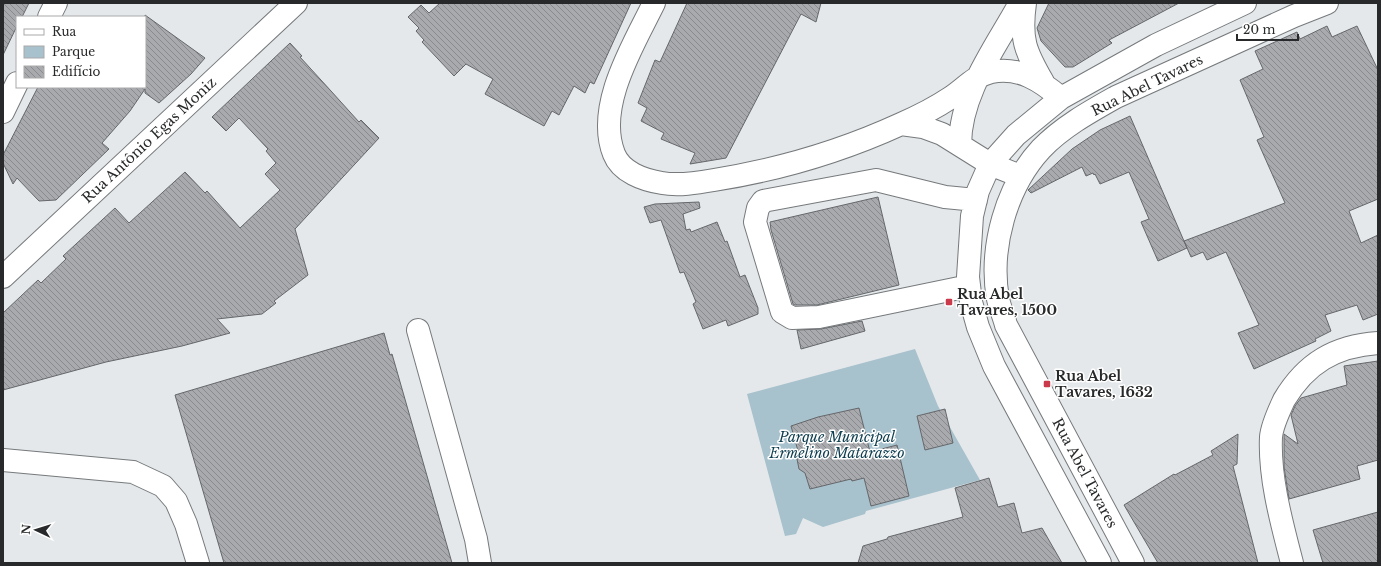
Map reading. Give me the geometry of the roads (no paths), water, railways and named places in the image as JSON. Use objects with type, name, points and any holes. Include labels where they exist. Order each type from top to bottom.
[{"type":"street","points":[[50,16],[56,3]]},
{"type":"street","name":"Rua Antônio Egas Moniz","points":[[3,277],[12,258],[296,3]]},
{"type":"street","points":[[654,3],[625,62],[613,94],[610,117],[610,138],[614,154],[623,168],[638,177],[662,184],[690,184],[734,177],[795,162],[845,146],[901,124],[950,98],[979,75],[993,72],[1018,72],[1043,82],[1061,98]]},
{"type":"street","points":[[960,145],[965,108],[979,75],[1020,3]]},
{"type":"street","points":[[1025,3],[1022,24],[1023,39],[1028,54],[1043,82]]},
{"type":"street","name":"Rua Abel Tavares","points":[[1100,563],[994,366],[978,327],[971,302],[969,286],[969,252],[972,216],[976,200],[990,164],[1016,135],[1061,98],[1156,45],[1245,3]]},
{"type":"street","name":"Rua Abel Tavares","points":[[1133,563],[1006,325],[998,299],[996,275],[1001,228],[1008,204],[1020,176],[1042,148],[1070,125],[1116,97],[1294,16],[1327,3]]},
{"type":"street","points":[[3,112],[16,84]]},
{"type":"street","points":[[901,124],[924,127],[936,132],[990,164],[1020,176]]},
{"type":"street","points":[[969,286],[818,317],[792,318],[782,312],[755,222],[755,216],[763,201],[876,180],[937,195],[976,200]]},
{"type":"street","points":[[418,330],[476,539],[480,563]]},
{"type":"street","points":[[1292,563],[1271,464],[1271,435],[1279,409],[1293,385],[1311,366],[1344,348],[1378,344]]},
{"type":"street","points":[[3,460],[133,472],[163,486],[176,501],[186,524],[198,563]]},
{"type":"place","name":"Rua Abel Tavares, 1500","points":[[949,302]]},
{"type":"place","name":"Rua Abel Tavares, 1632","points":[[1047,384]]},
{"type":"park label","name":"Parque Municipal Ermelino Matarazzo","points":[[837,446]]}]
